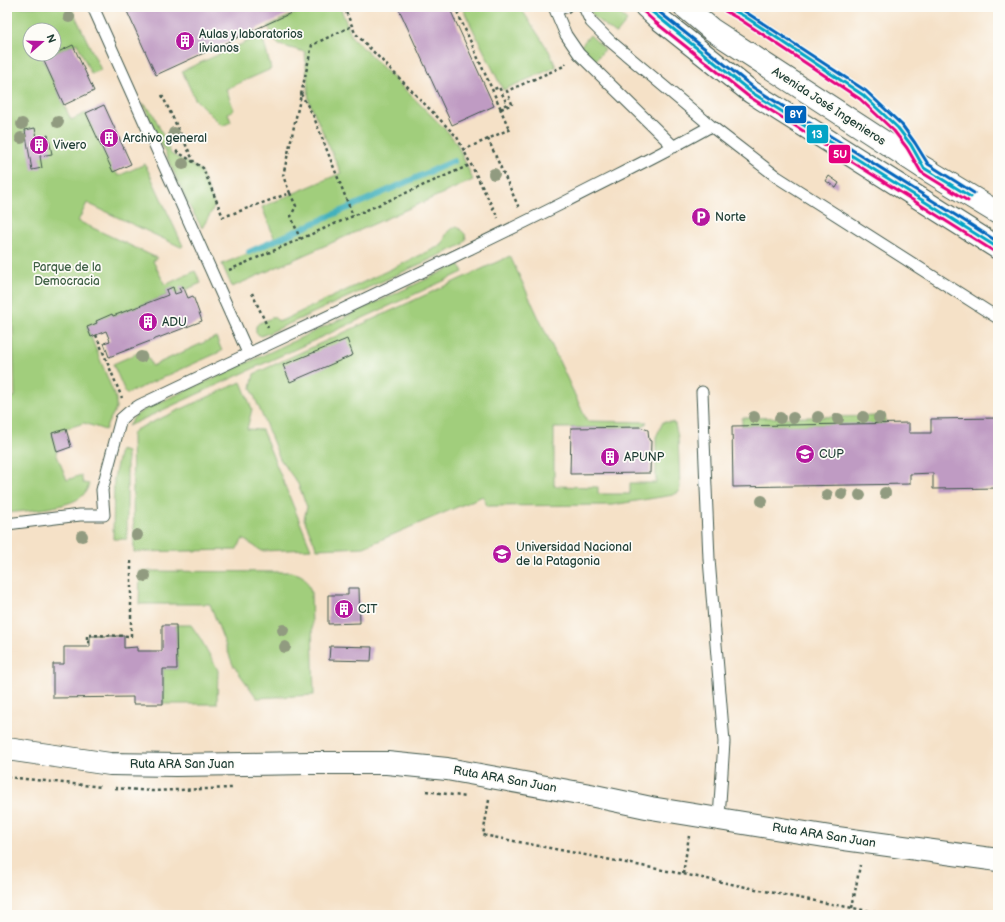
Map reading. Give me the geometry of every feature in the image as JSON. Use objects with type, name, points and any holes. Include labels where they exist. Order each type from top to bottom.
[{"type":"street","points":[[646,7],[669,28],[751,92],[998,248]]},
{"type":"street","name":"Avenida José Ingenieros","points":[[684,7],[712,29],[924,168],[998,214]]},
{"type":"street","name":"Ruta ARA San Juan","points":[[7,749],[110,764],[175,765],[387,763],[447,769],[590,795],[651,808],[837,838],[998,860]]},
{"type":"lane","points":[[93,7],[248,353]]},
{"type":"lane","points":[[554,7],[571,45],[674,147]]},
{"type":"lane","points":[[557,7],[566,7]]},
{"type":"lane","points":[[584,7],[592,22],[600,31],[711,126],[777,177],[998,318]]},
{"type":"lane","points":[[727,7],[751,20],[862,95],[898,128],[911,145],[924,168]]},
{"type":"lane","points":[[7,524],[80,514],[104,515],[102,490],[121,420],[129,412],[140,405],[273,341],[503,233],[674,147],[711,126]]},
{"type":"lane","points":[[702,392],[709,559],[724,742],[719,818]]},
{"type":"path","points":[[344,7],[355,34],[457,137],[462,150],[501,224]]},
{"type":"path","points":[[455,7],[510,130],[462,150]]},
{"type":"path","points":[[300,239],[291,216],[296,206],[284,176],[312,46],[352,26]]},
{"type":"path","points":[[500,108],[512,104],[507,91],[564,66],[568,60]]},
{"type":"path","points":[[492,90],[499,87],[507,104],[500,108]]},
{"type":"path","points":[[301,94],[313,115],[353,216]]},
{"type":"path","points":[[162,95],[194,162]]},
{"type":"path","points":[[488,138],[522,214]]},
{"type":"path","points":[[171,147],[203,168],[224,217],[290,192]]},
{"type":"path","points":[[227,271],[470,165]]},
{"type":"path","points":[[252,293],[273,341]]},
{"type":"path","points":[[96,336],[124,402]]},
{"type":"path","points":[[90,642],[87,642],[87,635],[131,636],[131,558]]},
{"type":"path","points":[[7,776],[151,791],[234,788]]},
{"type":"path","points":[[422,790],[474,798]]},
{"type":"path","points":[[481,799],[496,801]]},
{"type":"path","points":[[489,800],[483,835],[890,915]]},
{"type":"path","points":[[682,834],[691,836],[683,874]]},
{"type":"path","points":[[852,908],[861,865]]},
{"type":"green space","name":"Parque de la Democracia","points":[[7,7],[71,7],[101,70],[91,74],[77,43],[62,50],[62,22],[22,22],[22,62],[44,62],[71,120],[86,113],[118,176],[145,164],[183,246],[181,247],[87,203],[78,221],[157,258],[153,261],[165,285],[195,271],[201,283],[185,290],[183,286],[181,292],[175,294],[173,287],[166,290],[168,295],[96,321],[97,323],[87,327],[116,399],[116,409],[105,430],[84,423],[52,433],[56,453],[67,480],[81,475],[83,483],[89,484],[84,495],[63,505],[44,509],[7,513],[7,397],[15,397],[7,129]]},
{"type":"green space","points":[[309,7],[340,7],[352,37],[448,132],[457,144],[473,180],[232,287],[222,264],[276,242],[262,207],[341,173],[309,101],[305,52],[279,45],[275,41],[268,26]]},
{"type":"green space","points":[[462,7],[520,7],[549,51],[556,67],[503,90]]},
{"type":"green space","points":[[588,7],[614,7],[627,21],[616,34],[595,18]]},
{"type":"green space","points":[[262,35],[271,69],[226,89],[234,110],[228,113],[231,122],[222,126],[195,99],[182,71]]},
{"type":"green space","points":[[590,35],[605,49],[593,63],[578,49]]},
{"type":"green space","points":[[143,103],[153,113],[171,154],[200,170],[215,206],[202,228],[188,204]]},
{"type":"green space","points":[[458,227],[465,234],[466,239],[462,245],[269,333],[261,336],[256,333],[256,326],[259,323],[274,317],[281,321],[442,245],[449,231]]},
{"type":"green space","points":[[510,256],[587,421],[647,422],[643,427],[554,428],[554,486],[598,487],[598,494],[630,494],[630,483],[656,483],[656,437],[663,422],[672,422],[675,424],[678,437],[679,492],[673,495],[612,505],[487,506],[483,496],[364,547],[317,549],[304,519],[307,507],[298,484],[280,459],[251,388],[254,374]]},
{"type":"green space","points":[[459,264],[463,272],[128,426],[135,416],[149,407]]},
{"type":"green space","points":[[216,337],[222,351],[126,394],[113,364],[145,350],[152,366]]},
{"type":"green space","points":[[241,382],[252,409],[247,429],[262,430],[311,549],[262,551],[243,539],[236,550],[134,552],[132,435],[135,430]]},
{"type":"green space","points":[[885,416],[885,424],[742,426],[742,418]]},
{"type":"green space","points":[[120,450],[127,452],[127,539],[113,539],[114,478]]},
{"type":"green space","points":[[140,571],[290,572],[302,576],[306,580],[311,592],[314,695],[257,698],[233,665],[210,604],[139,604]]},
{"type":"green space","points":[[176,625],[191,625],[218,670],[217,704],[163,704],[163,669],[177,669]]},
{"type":"building","name":"Aulas y laboratorios livianos","points":[[125,7],[304,7],[156,75]]},
{"type":"building","points":[[398,7],[449,7],[494,106],[452,125]]},
{"type":"building","points":[[73,45],[94,91],[64,105],[44,62],[62,62],[62,50]]},
{"type":"building","name":"Archivo general","points":[[104,105],[131,164],[113,172],[86,113]]},
{"type":"building","name":"Vivero","points":[[35,128],[37,137],[48,135],[52,154],[40,156],[42,168],[32,170],[25,130]]},
{"type":"building","points":[[829,176],[839,183],[836,188],[826,181]]},
{"type":"building","name":"ADU","points":[[183,286],[188,298],[193,296],[202,321],[109,357],[104,343],[110,341],[106,331],[91,337],[87,327],[97,323],[96,321],[168,295],[166,290],[173,287],[175,294],[181,292],[179,288]]},
{"type":"building","points":[[347,339],[353,355],[290,382],[283,365]]},
{"type":"building","points":[[998,418],[998,488],[933,489],[933,473],[910,474],[910,484],[733,487],[732,426],[909,423],[909,433],[931,433],[931,419]]},
{"type":"building","name":"APUNP","points":[[640,427],[648,430],[649,440],[651,441],[650,473],[570,474],[571,428]]},
{"type":"building","points":[[66,429],[71,447],[57,452],[52,433]]},
{"type":"building","name":"CIT","points":[[348,588],[359,588],[360,623],[328,624],[328,595],[348,595]]},
{"type":"building","points":[[162,625],[176,625],[177,669],[163,669],[163,704],[133,704],[133,697],[53,698],[53,664],[64,664],[64,647],[90,647],[90,636],[124,636],[124,648],[137,647],[137,651],[162,651]]},
{"type":"building","points":[[330,646],[372,647],[371,661],[329,660]]},
{"type":"waterway","points":[[249,252],[454,161]]},
{"type":"transit line","name":"13","points":[[646,7],[751,92],[998,248]]},
{"type":"transit line","name":"8Y","points":[[653,7],[754,88],[998,242]]},
{"type":"transit line","name":"13","points":[[727,7],[744,16],[863,95],[898,128],[911,145],[924,168],[971,197]]},
{"type":"transit line","name":"8Y","points":[[738,7],[866,91],[902,125],[928,164],[974,193]]},
{"type":"transit line","name":"5U","points":[[643,11],[748,96],[995,252]]},
{"type":"transit line","name":"5U","points":[[725,11],[860,99],[894,131],[907,148],[921,172],[968,201]]},
{"type":"place","name":"Aulas y laboratorios livianos","points":[[185,41]]},
{"type":"place","name":"Archivo general","points":[[109,138]]},
{"type":"place","name":"Vivero","points":[[39,145]]},
{"type":"place","name":"Norte","points":[[701,217]]},
{"type":"place","name":"ADU","points":[[148,322]]},
{"type":"place","name":"CUP","points":[[805,454]]},
{"type":"place","name":"APUNP","points":[[610,457]]},
{"type":"place","name":"Universidad Nacional de la Patagonia","points":[[502,554]]},
{"type":"place","name":"CIT","points":[[344,609]]}]
